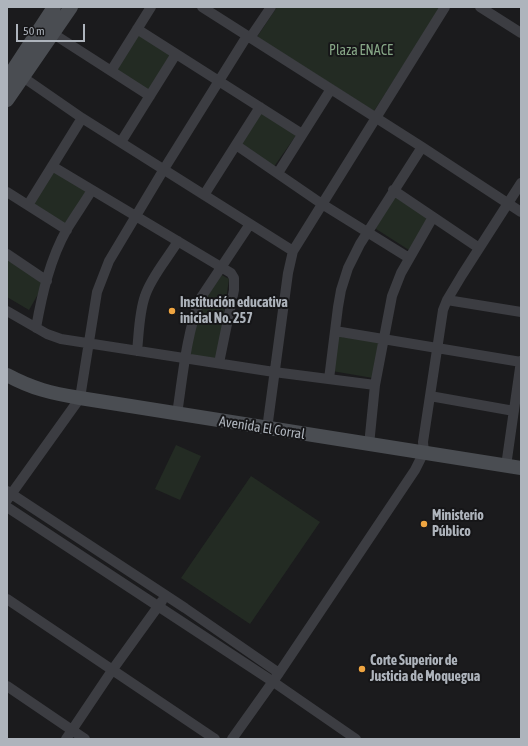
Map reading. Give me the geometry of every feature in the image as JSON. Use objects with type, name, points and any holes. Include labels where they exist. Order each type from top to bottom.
[{"type":"street","points":[[7,100],[14,75],[54,7]]},
{"type":"street","points":[[14,75],[52,33],[71,7]]},
{"type":"street","points":[[111,71],[151,7]]},
{"type":"street","points":[[202,7],[376,117],[521,212]]},
{"type":"street","points":[[271,7],[219,81],[109,261],[97,292],[80,398],[8,495],[166,596],[356,739]]},
{"type":"street","points":[[266,429],[288,273],[293,251],[445,7]]},
{"type":"street","points":[[480,7],[521,33]]},
{"type":"street","points":[[137,29],[302,134]]},
{"type":"street","points":[[52,33],[150,96]]},
{"type":"street","points":[[121,142],[176,54]]},
{"type":"street","points":[[14,75],[293,251]]},
{"type":"street","points":[[278,173],[331,89]]},
{"type":"street","points":[[204,195],[260,107]]},
{"type":"street","points":[[28,205],[82,118]]},
{"type":"street","points":[[236,145],[322,204],[409,258]]},
{"type":"street","points":[[329,378],[341,290],[348,268],[367,232],[422,147]]},
{"type":"street","points":[[52,166],[231,273],[235,283],[219,363]]},
{"type":"street","points":[[232,739],[415,470],[424,452],[423,442],[443,310],[447,300],[521,183]]},
{"type":"street","points":[[36,328],[51,265],[67,230],[92,190]]},
{"type":"street","points":[[393,190],[479,248]]},
{"type":"street","points":[[7,192],[67,230]]},
{"type":"street","points":[[369,444],[375,385],[392,296],[396,283],[433,217]]},
{"type":"street","points":[[177,414],[191,324],[200,299],[250,224]]},
{"type":"street","points":[[136,351],[142,305],[145,295],[149,286],[178,241]]},
{"type":"street","points":[[7,254],[46,282]]},
{"type":"street","points":[[447,300],[521,312]]},
{"type":"street","points":[[7,310],[47,334],[61,339],[185,359],[375,385]]},
{"type":"street","points":[[335,331],[521,361],[506,466]]},
{"type":"street","name":"Avenida El Corral","points":[[7,375],[30,387],[45,392],[266,429],[521,468]]},
{"type":"street","points":[[430,396],[514,411]]},
{"type":"street","points":[[7,507],[159,607],[275,677]]},
{"type":"street","points":[[69,735],[113,669],[166,596]]},
{"type":"street","points":[[7,599],[215,739]]},
{"type":"street","points":[[7,686],[69,735],[85,739]]},
{"type":"green space","name":"Plaza ENACE","points":[[277,7],[441,7],[374,111],[257,37]]},
{"type":"green space","points":[[139,33],[173,55],[149,92],[115,71]]},
{"type":"green space","points":[[260,111],[297,134],[273,168],[237,147]]},
{"type":"green space","points":[[53,169],[89,191],[65,226],[31,204]]},
{"type":"green space","points":[[393,196],[429,218],[409,250],[373,227]]},
{"type":"green space","points":[[7,260],[45,282],[29,310],[7,297]]},
{"type":"green space","points":[[220,274],[229,279],[217,360],[189,355],[197,312]]},
{"type":"green space","points":[[336,336],[379,342],[373,378],[332,371]]},
{"type":"green space","points":[[176,445],[201,456],[180,500],[155,489]]},
{"type":"green space","points":[[251,476],[320,522],[250,624],[181,578]]},
{"type":"place","name":"Institución educativa inicial No. 257","points":[[172,311]]},
{"type":"place","name":"Ministerio Público","points":[[424,524]]},
{"type":"place","name":"Corte Superior de Justicia de Moquegua","points":[[362,669]]}]
